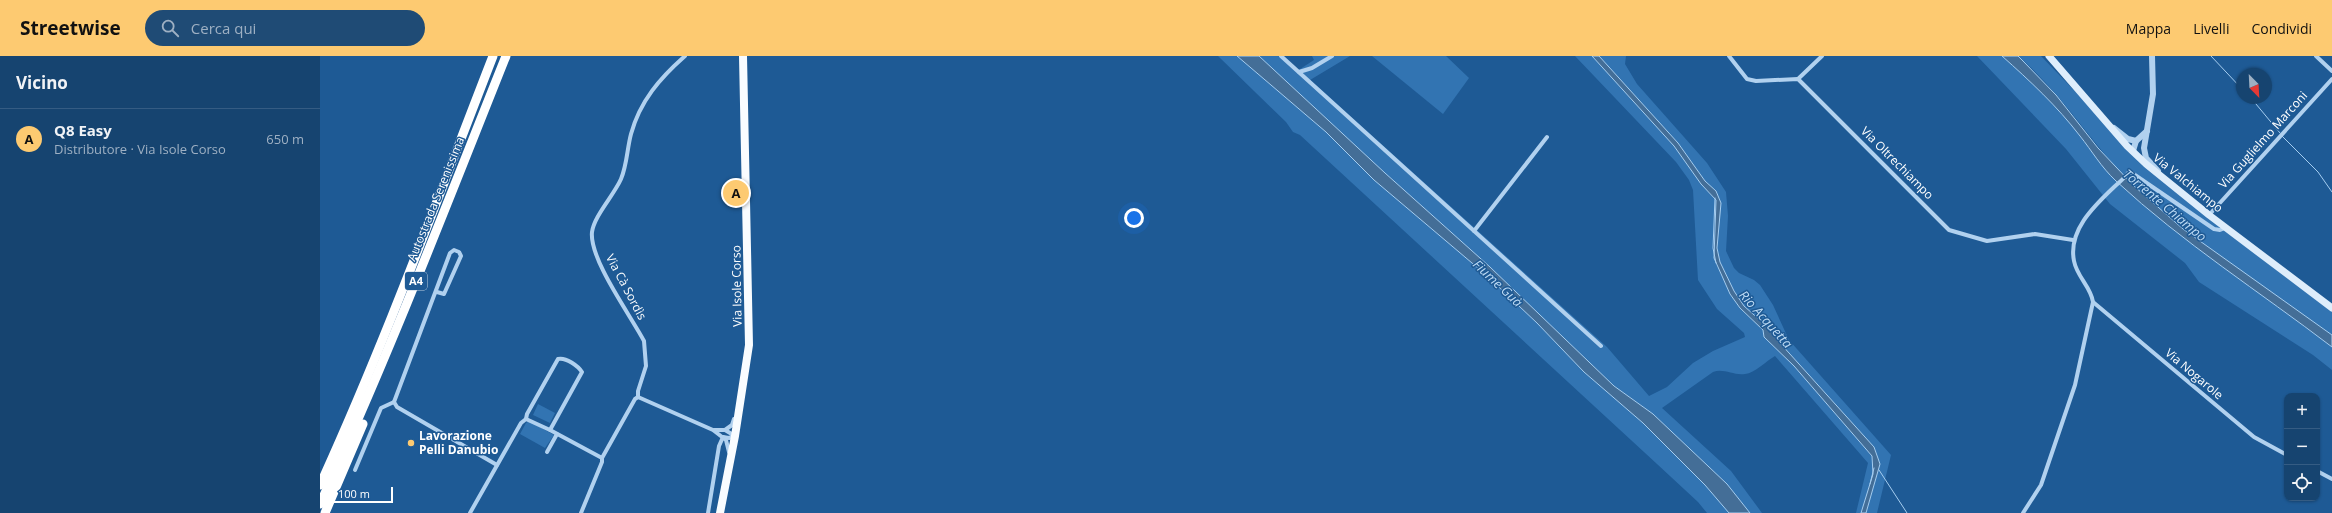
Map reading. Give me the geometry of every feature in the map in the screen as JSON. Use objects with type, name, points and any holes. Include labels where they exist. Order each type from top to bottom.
[{"type":"highway","name":"Autostrada Serenissima","points":[[320,486],[358,400],[414,263],[493,56]]},
{"type":"highway","name":"Autostrada Serenissima","points":[[320,504],[373,384],[506,56]]},
{"type":"highway","points":[[325,513],[364,420],[373,384]]},
{"type":"main road","name":"Via Isole Corso","points":[[720,513],[735,436],[749,345],[750,318],[743,56]]},
{"type":"main road","name":"Via Valchiampo","points":[[2049,56],[2133,151],[2208,215],[2332,308]]},
{"type":"street","name":"Via Cà Sordìs","points":[[581,513],[602,462],[602,458],[635,399],[638,397],[638,391],[646,366],[644,342],[603,271],[594,246],[592,232],[596,221],[622,178],[631,134],[650,91],[685,56]]},
{"type":"street","points":[[1281,56],[1601,346]]},
{"type":"street","points":[[1299,72],[1312,68],[1332,56]]},
{"type":"street","points":[[1729,56],[1747,79],[1756,81],[1798,79],[1822,56]]},
{"type":"street","points":[[2152,56],[2153,94],[2145,145],[2146,158],[2165,179]]},
{"type":"street","points":[[2316,56],[2332,71]]},
{"type":"street","name":"Via Oltrechiampo","points":[[1798,79],[1949,230],[1987,242],[2035,234],[2073,240]]},
{"type":"street","name":"Via Guglielmo Marconi","points":[[2208,215],[2332,79]]},
{"type":"street","points":[[2106,120],[2128,139],[2136,141]]},
{"type":"street","points":[[2133,151],[2136,141],[2147,131]]},
{"type":"street","points":[[1474,231],[1548,137]]},
{"type":"street","points":[[2133,151],[2145,145]]},
{"type":"street","points":[[2073,240],[2086,217],[2128,172],[2132,173],[2214,229],[2220,230],[2226,227]]},
{"type":"street","name":"Via Nogarole","points":[[2073,240],[2072,252],[2078,273],[2092,296],[2093,302],[2254,437],[2284,453]]},
{"type":"street","points":[[356,470],[381,408],[394,402],[437,292],[450,253],[454,250],[460,252],[461,256],[444,294],[437,292]]},
{"type":"street","points":[[2023,513],[2041,485],[2075,385],[2093,302]]},
{"type":"street","points":[[470,513],[521,423],[526,418],[556,361],[564,358],[579,368],[582,372],[550,430]]},
{"type":"street","points":[[638,397],[713,430],[723,437],[729,446],[730,460]]},
{"type":"street","points":[[394,402],[397,407],[497,466]]},
{"type":"street","points":[[725,430],[733,423],[740,406]]},
{"type":"street","points":[[526,418],[602,458]]},
{"type":"street","points":[[713,430],[725,430],[735,436]]},
{"type":"street","points":[[547,452],[557,434]]},
{"type":"street","points":[[723,437],[728,438],[735,436]]},
{"type":"street","points":[[708,513],[719,446],[723,437]]},
{"type":"street","points":[[2320,473],[2332,479]]},
{"type":"shaded area","points":[[1218,56],[1237,56],[1326,132],[1374,180],[1485,274],[1537,323],[1584,372],[1643,423],[1705,485],[1729,513],[1707,513],[1698,502],[1300,135],[1293,132],[1286,122]]},
{"type":"shaded area","points":[[1259,56],[1281,56],[1297,71],[1314,60],[1312,56],[1350,56],[1310,80],[1607,347],[1649,396],[1667,387],[1693,363],[1713,351],[1745,337],[1744,333],[1717,309],[1698,280],[1693,190],[1689,180],[1676,162],[1575,56],[1592,56],[1674,146],[1701,184],[1716,200],[1713,248],[1716,263],[1730,294],[1740,308],[1763,330],[1764,337],[1794,366],[1872,456],[1873,474],[1861,513],[1856,513],[1868,463],[1775,356],[1749,373],[1737,374],[1721,371],[1713,372],[1662,408],[1731,471],[1762,513],[1750,513],[1727,484],[1653,414],[1614,386],[1490,267],[1385,173]]},
{"type":"shaded area","points":[[1372,56],[1446,56],[1469,78],[1443,114]]},
{"type":"shaded area","points":[[1599,56],[1626,56],[1625,64],[1637,84],[1707,163],[1726,192],[1728,216],[1726,251],[1734,268],[1739,273],[1754,280],[1760,285],[1773,305],[1789,340],[1891,455],[1877,513],[1866,513],[1880,464],[1874,447],[1780,343],[1771,330],[1744,306],[1734,291],[1720,262],[1717,248],[1720,199],[1678,143]]},
{"type":"shaded area","points":[[1977,56],[2002,56],[2053,104],[2111,176],[2142,204],[2222,267],[2332,347],[2332,370],[2313,355],[2199,282],[2185,263],[2110,204],[2066,149]]},
{"type":"shaded area","points":[[2018,56],[2041,56],[2142,161],[2332,308],[2332,335],[2229,264],[2155,206],[2118,169],[2049,86]]},
{"type":"shaded area","points":[[538,404],[555,413],[550,423],[533,415]]},
{"type":"shaded area","points":[[529,421],[554,435],[545,448],[520,434],[526,423]]},
{"type":"water","name":"Fiume Guà","points":[[1237,56],[1259,56],[1385,173],[1490,267],[1614,386],[1653,414],[1727,484],[1750,513],[1729,513],[1705,485],[1643,423],[1584,372],[1537,323],[1485,274],[1374,180],[1326,132]]},
{"type":"water","points":[[1592,56],[1599,56],[1678,143],[1705,181],[1716,191],[1721,203],[1717,248],[1720,262],[1734,291],[1744,306],[1771,330],[1780,343],[1874,447],[1880,464],[1866,513],[1861,513],[1873,474],[1872,456],[1794,366],[1764,337],[1763,330],[1740,308],[1730,294],[1714,258],[1716,200],[1701,184],[1674,146]]},
{"type":"water","points":[[2002,56],[2018,56],[2056,95],[2098,148],[2134,186],[2183,229],[2332,335],[2332,347],[2222,267],[2142,204],[2116,181],[2101,165],[2053,104]]},
{"type":"waterway","points":[[2211,56],[2236,83]]},
{"type":"waterway","points":[[2256,104],[2280,133]]},
{"type":"waterway","points":[[2282,136],[2318,172],[2332,192]]},
{"type":"waterway","name":"Rio Acquetta","points":[[1715,198],[1713,248],[1716,263]]},
{"type":"waterway","name":"Rio Acquetta","points":[[1870,484],[1874,468]]},
{"type":"waterway","points":[[1879,470],[1907,513]]},
{"type":"place","name":"Q8 Easy","points":[[736,193]]},
{"type":"place","name":"Lavorazione Pelli Danubio","points":[[411,443]]},
{"type":"water label","name":"Torrente Chiampo","points":[[2165,205]]}]
